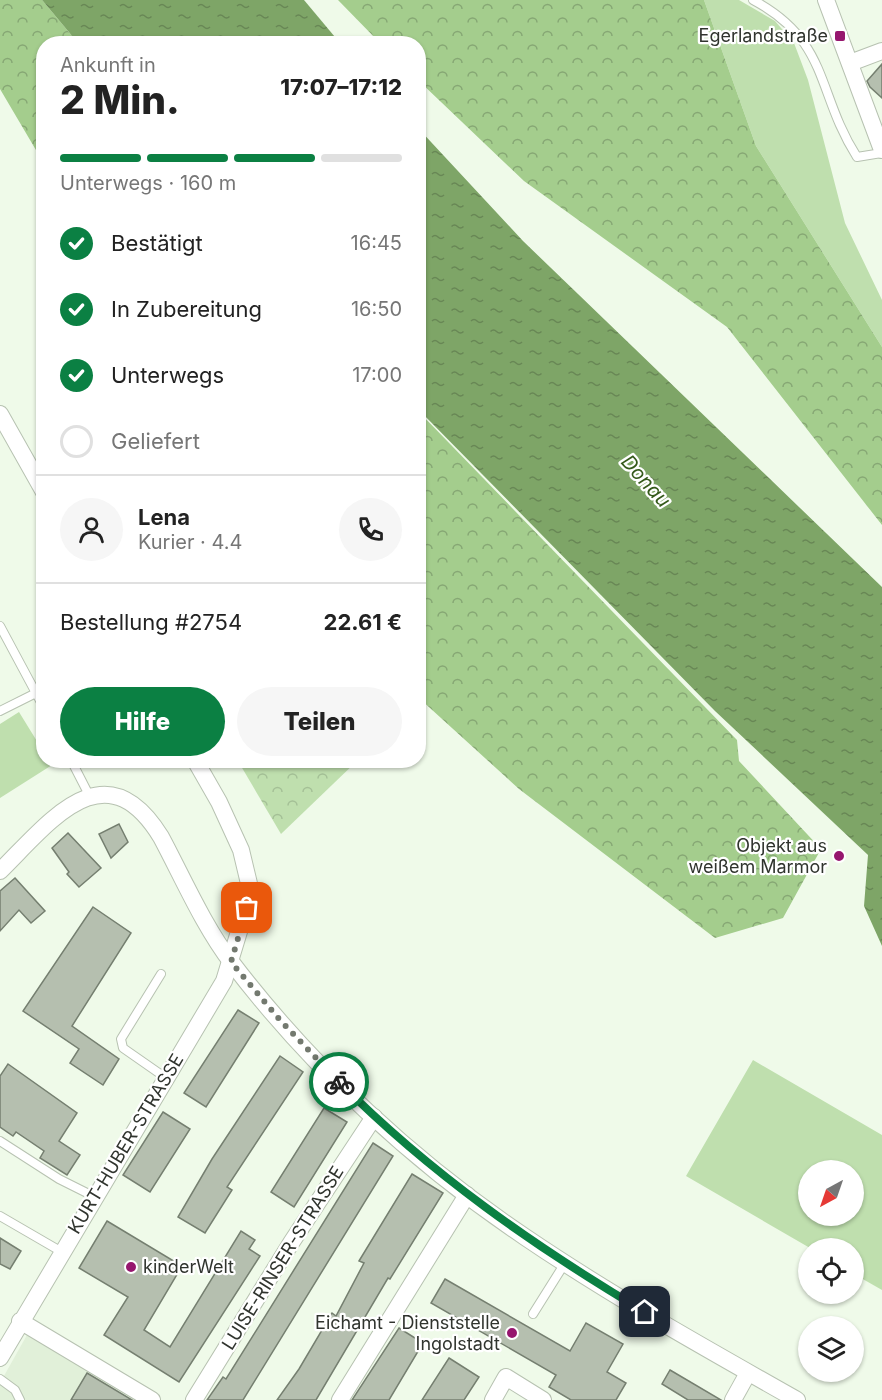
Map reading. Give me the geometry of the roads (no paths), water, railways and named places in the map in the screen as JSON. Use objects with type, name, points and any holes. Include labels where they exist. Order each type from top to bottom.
[{"type":"street","points":[[826,0],[882,152]]},
{"type":"street","points":[[850,63],[882,51]]},
{"type":"street","points":[[0,414],[36,478]]},
{"type":"street","name":"KURT-HUBER-STRASSE","points":[[0,1358],[224,981],[231,962],[252,892],[241,850],[219,802],[200,768]]},
{"type":"street","points":[[0,872],[61,811],[89,795],[106,793],[123,797],[137,806],[150,819],[231,962],[280,1020],[374,1117],[467,1195],[565,1263],[796,1400]]},
{"type":"street","name":"LUISE-RINSER-STRASSE","points":[[194,1400],[291,1244],[374,1117]]},
{"type":"street","points":[[340,1400],[467,1195]]},
{"type":"street","points":[[20,1321],[152,1400]]},
{"type":"street","points":[[733,1400],[748,1372]]},
{"type":"street","points":[[493,1400],[506,1377],[543,1400]]},
{"type":"lane","points":[[753,0],[775,12],[797,30],[812,53],[846,140],[857,157],[882,152]]},
{"type":"lane","points":[[0,626],[36,693],[0,711]]},
{"type":"lane","points":[[75,768],[89,795]]},
{"type":"lane","points":[[161,974],[122,1039],[123,1048],[166,1078]]},
{"type":"lane","points":[[0,1141],[59,1179],[95,1197]]},
{"type":"lane","points":[[0,1216],[62,1252]]},
{"type":"lane","points":[[533,1314],[565,1263]]},
{"type":"lane","points":[[0,1379],[15,1390],[20,1400]]},
{"type":"water","points":[[42,0],[304,0],[334,36],[72,36]]},
{"type":"water","name":"Donau","points":[[426,137],[523,241],[882,587],[882,946],[864,906],[868,855],[715,711],[426,417]]},
{"type":"place","name":"Egerlandstraße","points":[[840,36]]},
{"type":"place","name":"Objekt aus weißem Marmor","points":[[839,856]]},
{"type":"place","name":"kinderWelt","points":[[131,1267]]},
{"type":"place","name":"Eichamt - Dienststelle Ingolstadt","points":[[512,1333]]}]
